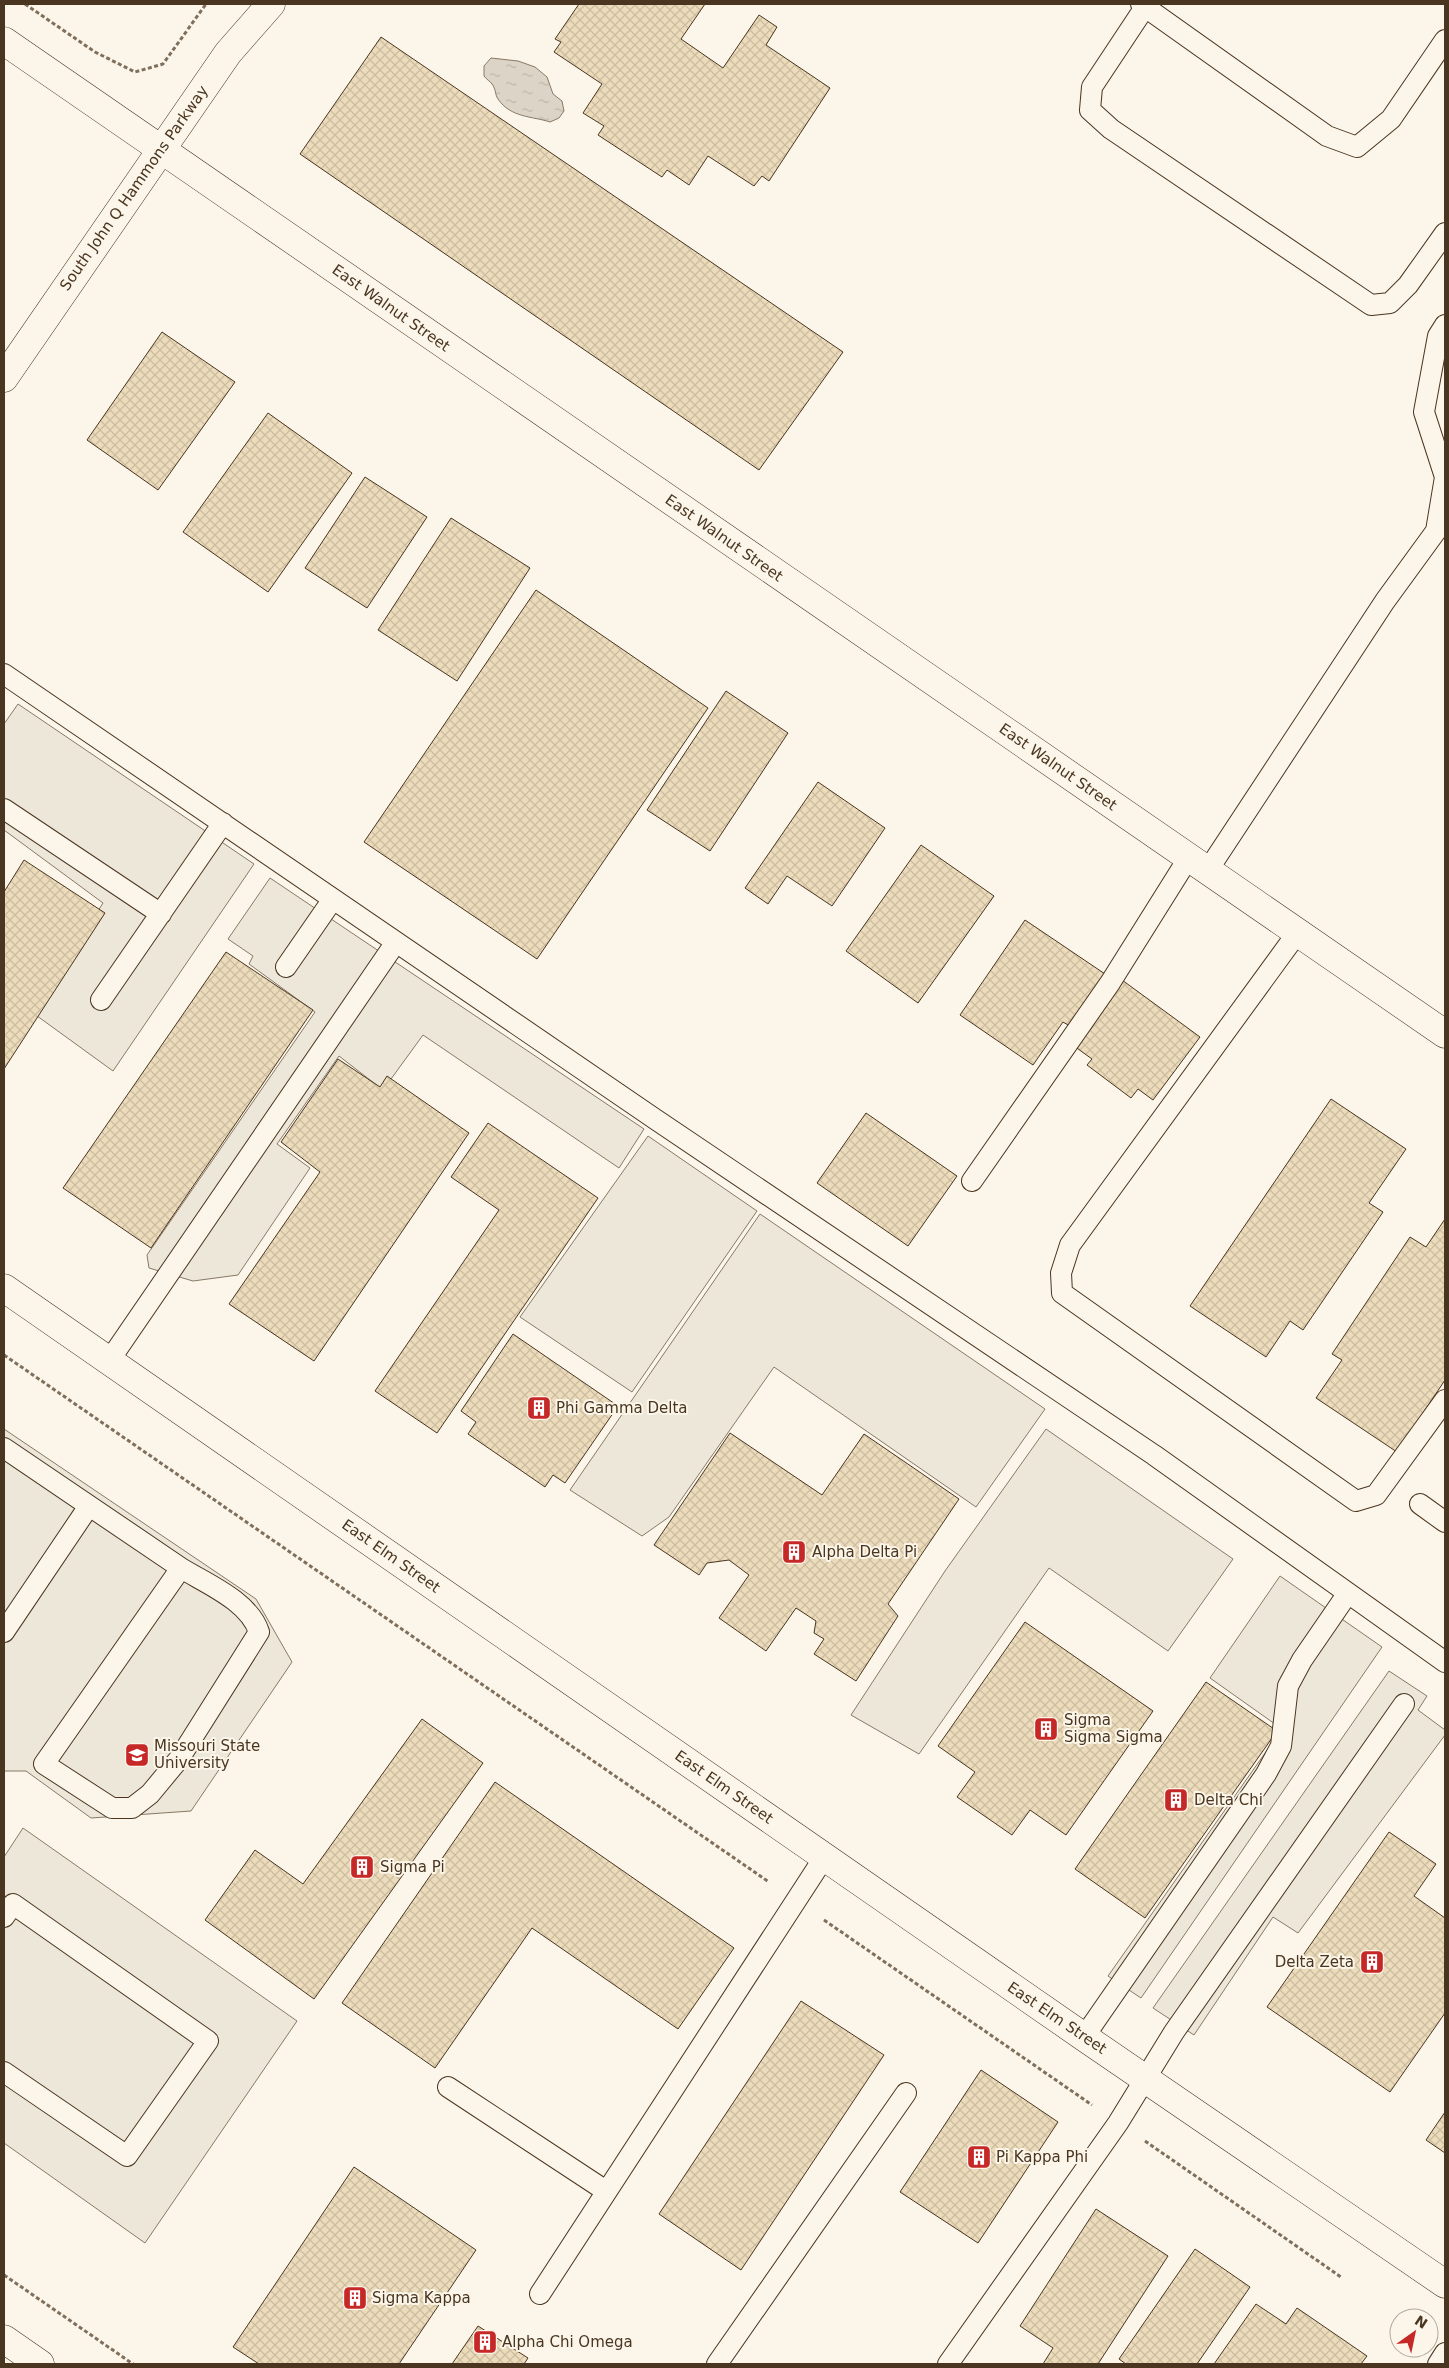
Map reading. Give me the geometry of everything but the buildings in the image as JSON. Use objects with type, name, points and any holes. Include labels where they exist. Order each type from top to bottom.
[{"type":"street","name":"South John Q Hammons Parkway","points":[[4,378],[228,53],[271,4]]},
{"type":"street","name":"East Walnut Street","points":[[4,41],[1445,1034]]},
{"type":"street","name":"East Elm Street","points":[[4,1288],[1084,2037],[1445,2284]]},
{"type":"street","points":[[4,2339],[40,2364]]},
{"type":"lane","points":[[1445,40],[1391,119],[1357,147],[1327,136],[1143,5],[1092,87],[1090,110],[1111,129],[1371,305],[1390,303],[1408,285],[1445,234]]},
{"type":"lane","points":[[972,1181],[1110,983],[1436,531],[1445,477],[1424,412],[1438,336],[1445,325]]},
{"type":"lane","points":[[4,674],[332,899],[1154,1455],[1445,1662]]},
{"type":"lane","points":[[4,809],[161,914]]},
{"type":"lane","points":[[101,1000],[223,823]]},
{"type":"lane","points":[[286,968],[332,899]]},
{"type":"lane","points":[[1298,932],[1070,1245],[1062,1273],[1062,1293],[1356,1501],[1376,1495],[1445,1400]]},
{"type":"lane","points":[[109,1361],[396,942]]},
{"type":"lane","points":[[4,1448],[181,1568],[240,1604],[255,1620],[259,1632],[179,1759],[162,1780],[150,1794],[132,1808],[112,1808],[44,1764],[181,1568]]},
{"type":"lane","points":[[1420,1504],[1445,1522]]},
{"type":"lane","points":[[4,1632],[89,1506]]},
{"type":"lane","points":[[1084,2037],[1266,1774],[1281,1746],[1288,1686],[1302,1660],[1348,1594]]},
{"type":"lane","points":[[948,2364],[1118,2123],[1145,2077],[1404,1704]]},
{"type":"lane","points":[[540,2294],[825,1856]]},
{"type":"lane","points":[[4,1917],[12,1904],[208,2041],[127,2156],[4,2072]]},
{"type":"lane","points":[[448,2087],[606,2191]]},
{"type":"lane","points":[[717,2364],[906,2093]]},
{"type":"lane","points":[[1438,2364],[1445,2353]]},
{"type":"path","points":[[25,4],[95,52],[135,72],[163,64],[206,4]]},
{"type":"path","points":[[4,1355],[1342,2277]]},
{"type":"path","points":[[4,2275],[133,2364]]},
{"type":"shaded area","points":[[18,704],[254,864],[113,1071],[33,1013],[103,903],[4,830],[4,724]]},
{"type":"shaded area","points":[[270,878],[644,1129],[619,1168],[423,1035],[383,1090],[339,1056],[277,1144],[310,1168],[238,1275],[193,1281],[149,1268],[147,1255],[315,1012],[249,964],[253,956],[228,939]]},
{"type":"shaded area","points":[[648,1136],[757,1211],[632,1392],[520,1317]]},
{"type":"shaded area","points":[[760,1214],[1045,1409],[976,1507],[774,1367],[669,1517],[642,1536],[570,1490]]},
{"type":"shaded area","points":[[4,1429],[256,1599],[292,1662],[191,1811],[91,1818],[26,1771],[4,1771]]},
{"type":"shaded area","points":[[1046,1429],[1233,1559],[1168,1651],[1049,1568],[919,1754],[851,1715],[945,1571]]},
{"type":"shaded area","points":[[1280,1576],[1382,1647],[1141,1998],[1108,1976],[1282,1729],[1210,1678]]},
{"type":"shaded area","points":[[1389,1671],[1427,1696],[1418,1710],[1445,1730],[1445,1735],[1298,1933],[1273,1917],[1194,2035],[1153,2008]]},
{"type":"shaded area","points":[[23,1828],[297,2021],[145,2243],[4,2143],[4,1857]]},
{"type":"water","points":[[491,58],[518,61],[535,67],[547,77],[553,94],[562,101],[564,111],[559,118],[550,122],[515,113],[503,105],[497,97],[493,86],[484,76],[484,66]]},
{"type":"place","name":"Phi Gamma Delta","points":[[539,1408]]},
{"type":"place","name":"Alpha Delta Pi","points":[[794,1552]]},
{"type":"place","name":"Sigma Sigma Sigma","points":[[1046,1729]]},
{"type":"place","name":"Missouri State University","points":[[137,1755]]},
{"type":"place","name":"Delta Chi","points":[[1176,1800]]},
{"type":"place","name":"Sigma Pi","points":[[362,1867]]},
{"type":"place","name":"Delta Zeta","points":[[1372,1962]]},
{"type":"place","name":"Pi Kappa Phi","points":[[979,2157]]},
{"type":"place","name":"Sigma Kappa","points":[[355,2298]]},
{"type":"place","name":"Alpha Chi Omega","points":[[485,2342]]}]
